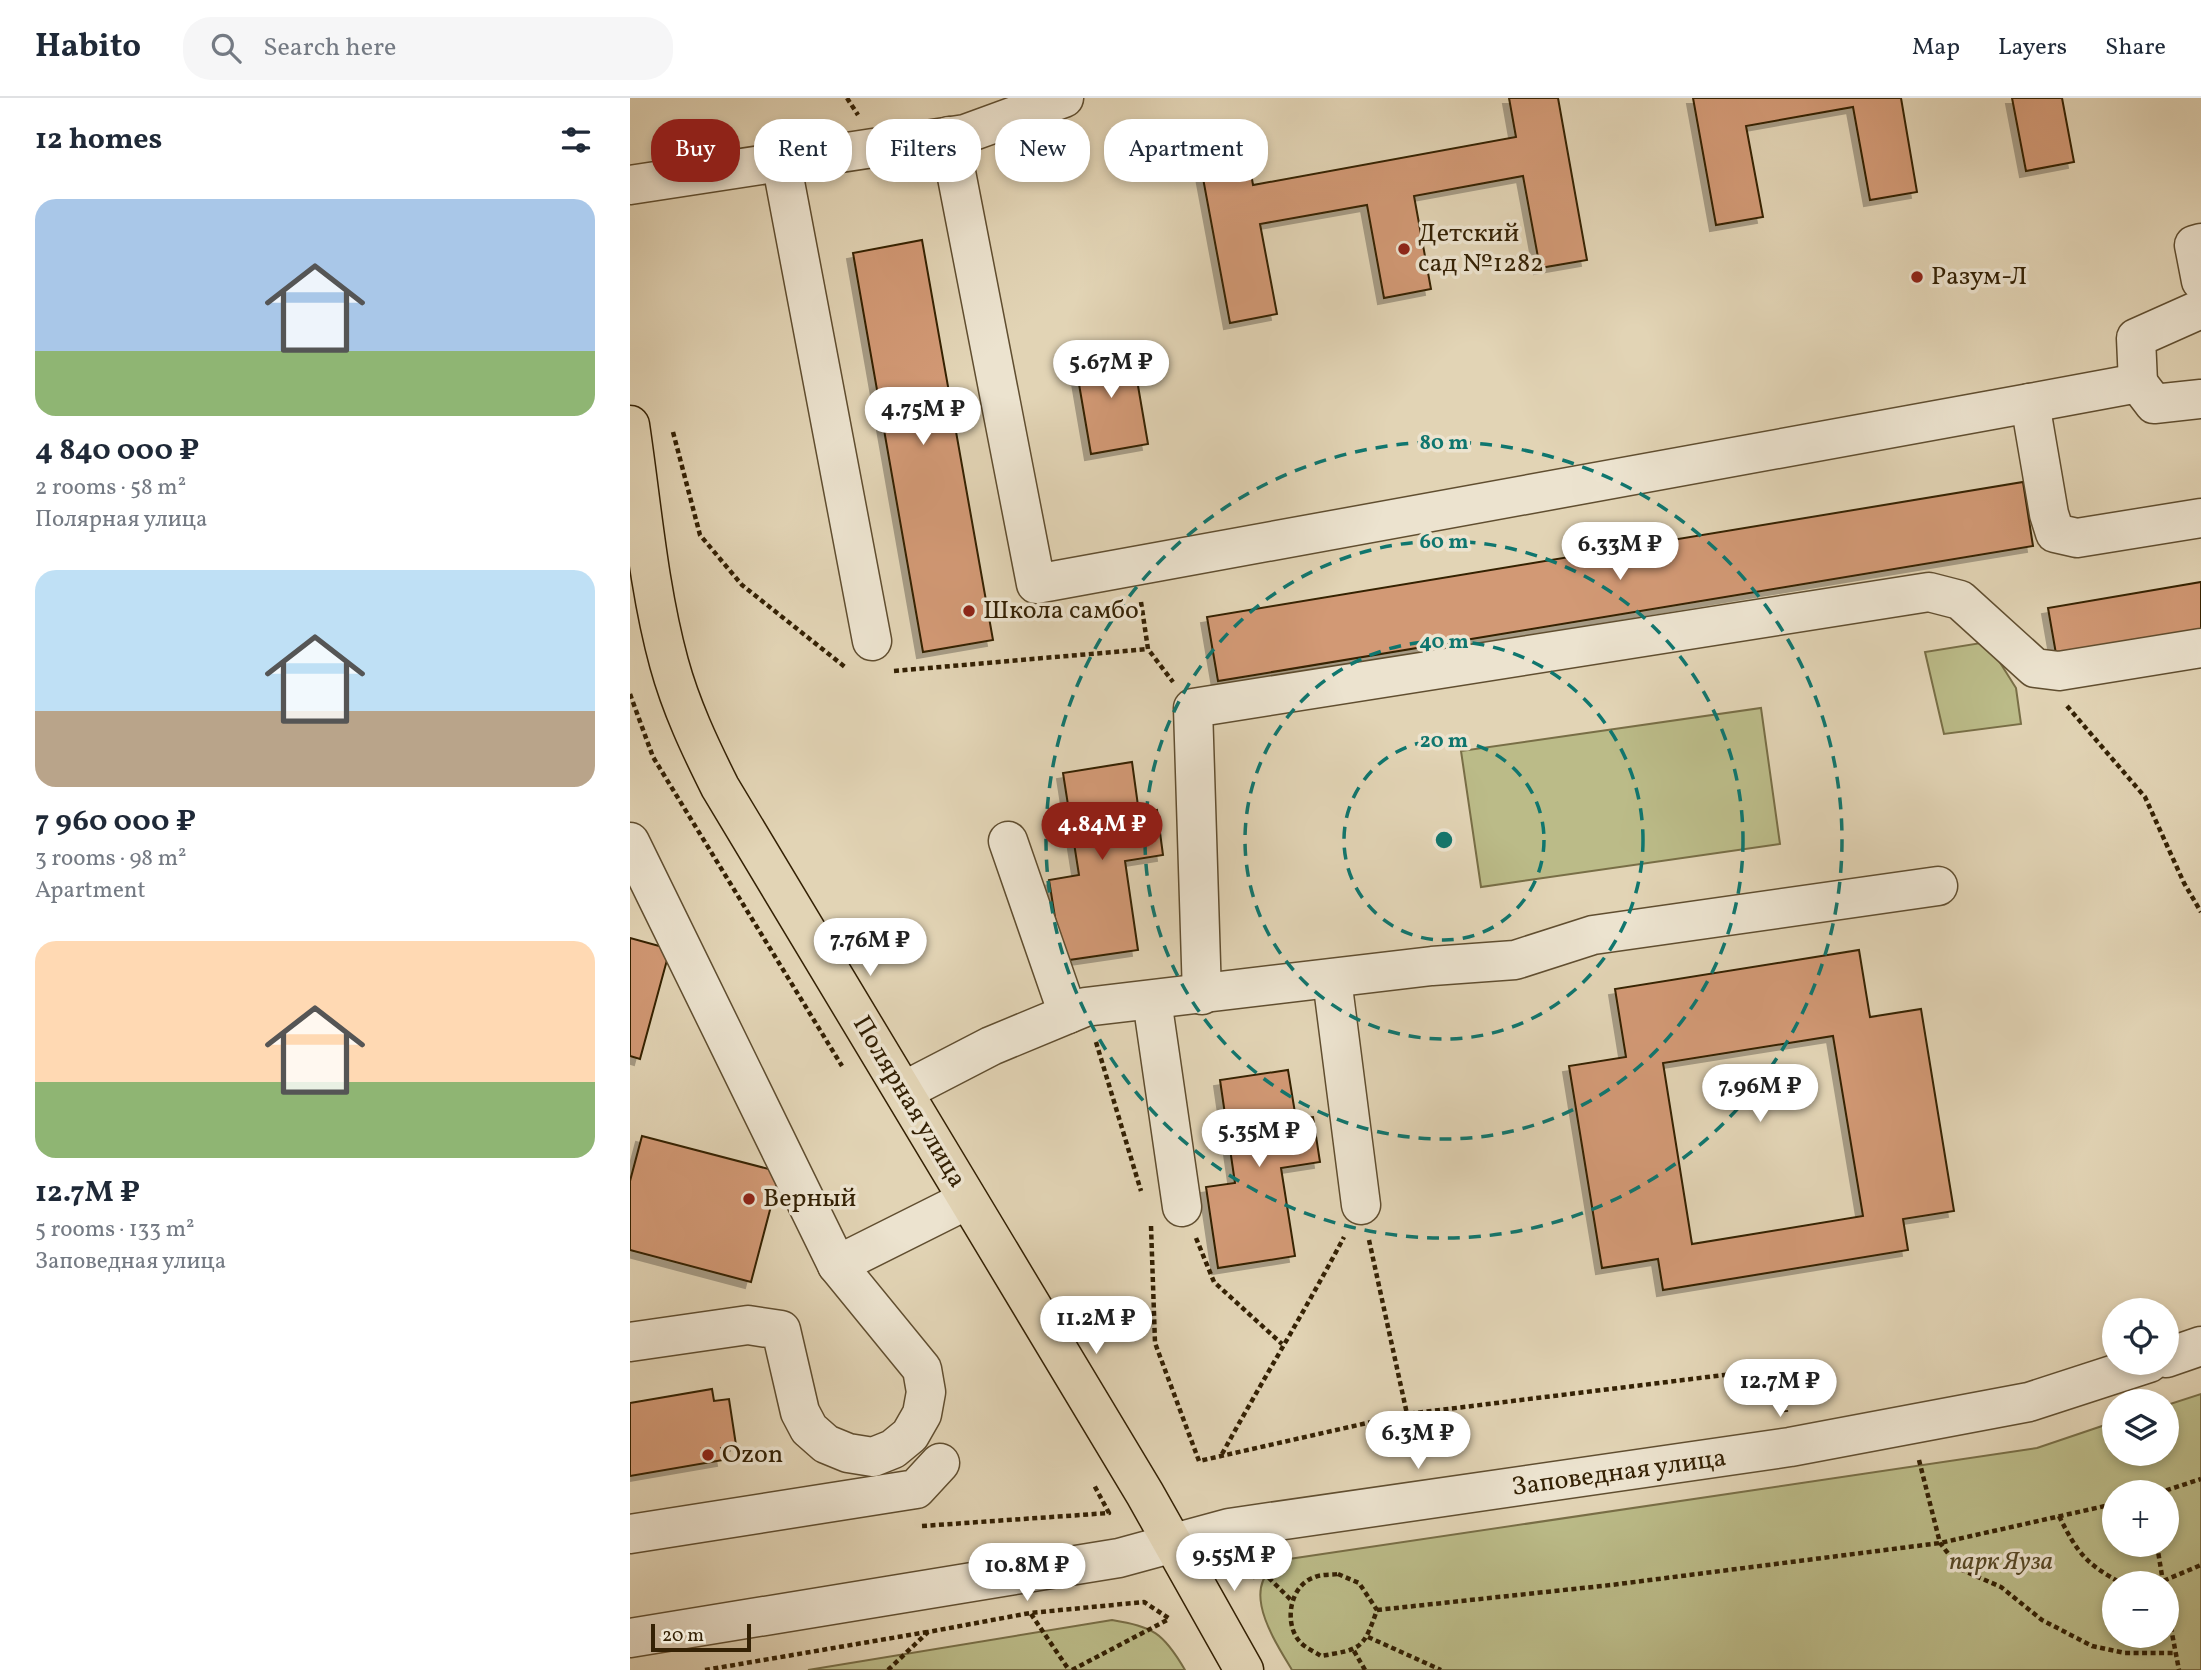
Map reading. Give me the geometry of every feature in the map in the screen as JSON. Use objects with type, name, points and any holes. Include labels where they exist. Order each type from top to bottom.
[{"type":"main road","name":"Полярная улица","points":[[630,425],[653,588],[669,664],[690,725],[720,787],[1173,1543],[1244,1670]]},
{"type":"street","points":[[988,111],[1064,98]]},
{"type":"street","points":[[630,185],[754,165]]},
{"type":"street","points":[[785,182],[872,641]]},
{"type":"street","points":[[958,182],[1036,584],[2138,383]]},
{"type":"street","points":[[2201,243],[2194,244],[2201,281]]},
{"type":"street","points":[[2201,309],[2136,338],[2138,383],[2154,404],[2201,399]]},
{"type":"street","points":[[2030,402],[2049,514],[2055,533],[2077,538],[2201,518]]},
{"type":"street","points":[[1202,995],[1193,708],[1929,592],[1960,600],[2035,668],[2059,671],[2201,649]]},
{"type":"street","points":[[1008,841],[1077,1011]]},
{"type":"street","points":[[630,842],[837,1265],[922,1369],[926,1392],[922,1414],[910,1435],[892,1449],[873,1457],[826,1444],[809,1429],[800,1412],[781,1330],[748,1325],[630,1342]]},
{"type":"street","points":[[904,1091],[991,1046],[1077,1011],[1432,966],[1516,960],[1593,935],[1938,886]]},
{"type":"street","points":[[1332,979],[1361,1205]]},
{"type":"street","points":[[1152,1000],[1167,1216]]},
{"type":"street","points":[[837,1265],[967,1200]]},
{"type":"street","points":[[2179,1354],[2201,1346]]},
{"type":"street","name":"Заповедная улица","points":[[630,1638],[1119,1558],[1229,1528],[1677,1465],[1816,1442],[2029,1402],[2112,1375]]},
{"type":"street","points":[[630,1534],[916,1489],[940,1463]]},
{"type":"path","points":[[673,432],[700,535],[742,585],[853,674]]},
{"type":"path","points":[[1136,566],[1148,649],[1193,708]]},
{"type":"path","points":[[872,641],[892,671],[1148,649]]},
{"type":"path","points":[[2035,668],[2145,797],[2184,883],[2201,912]]},
{"type":"path","points":[[1077,1011],[1144,1199]]},
{"type":"path","points":[[1222,1455],[1282,1344],[1297,1326],[1361,1205]]},
{"type":"path","points":[[1361,1205],[1407,1414]]},
{"type":"path","points":[[1167,1216],[1214,1282],[1282,1344]]},
{"type":"path","points":[[1167,1216],[1155,1343],[1199,1461],[1407,1414],[1781,1368],[1787,1420]]},
{"type":"path","points":[[1919,1460],[1940,1542],[1960,1569],[2001,1587],[2042,1620],[2092,1646],[2125,1653],[2175,1653]]},
{"type":"path","points":[[2179,1486],[2201,1479]]},
{"type":"path","points":[[1377,1610],[1611,1585],[1940,1542],[2102,1507]]},
{"type":"path","points":[[2059,1516],[2073,1544],[2093,1568],[2102,1573]]},
{"type":"path","points":[[2179,1575],[2201,1565]]},
{"type":"path","points":[[1338,1574],[1359,1583],[1377,1610],[1368,1637],[1354,1651],[1321,1656],[1300,1643],[1290,1620],[1292,1601],[1301,1587],[1314,1577],[1338,1574]]},
{"type":"path","points":[[1253,1577],[1266,1575],[1292,1601]]},
{"type":"path","points":[[705,1670],[1030,1614],[1143,1602],[1170,1619],[1071,1670],[1030,1614]]},
{"type":"path","points":[[888,1670],[928,1632]]},
{"type":"path","points":[[1368,1637],[1441,1670]]},
{"type":"path","points":[[2174,1648],[2179,1670]]},
{"type":"path","points":[[1354,1651],[1365,1670]]},
{"type":"green space","points":[[1987,642],[2016,688],[2021,724],[1944,734],[1925,652]]},
{"type":"green space","points":[[1761,708],[1780,844],[1481,887],[1461,751]]},
{"type":"green space","name":"парк Яуза","points":[[2201,1394],[2201,1670],[1292,1670],[1262,1610],[1260,1594],[1263,1580],[1272,1568],[1289,1559],[2037,1448],[2102,1426],[2102,1466],[2179,1466],[2179,1401]]},
{"type":"green space","points":[[1112,1620],[1138,1625],[1156,1633],[1170,1647],[1185,1670],[808,1670]]},
{"type":"building","points":[[1509,98],[1558,98],[1587,260],[1540,268],[1523,176],[1414,196],[1431,289],[1384,298],[1367,205],[1260,224],[1277,314],[1230,323],[1204,182],[1252,182],[1253,185],[1516,137]]},
{"type":"building","points":[[1693,98],[1901,98],[1917,192],[1870,200],[1853,107],[1746,126],[1763,217],[1716,225]]},
{"type":"building","points":[[2012,98],[2062,98],[2074,162],[2026,171]]},
{"type":"building","points":[[922,240],[993,640],[923,652],[853,253]]},
{"type":"building","points":[[1131,345],[1148,444],[1091,454],[1074,355]]},
{"type":"building","points":[[2023,482],[2033,546],[1218,681],[1207,617]]},
{"type":"building","points":[[2201,582],[2201,648],[2059,671],[2048,608]]},
{"type":"building","points":[[1132,762],[1139,813],[1157,810],[1163,855],[1125,861],[1138,950],[1062,961],[1049,880],[1079,875],[1063,773]]},
{"type":"building","points":[[630,938],[670,949],[640,1059],[630,1056]]},
{"type":"building","points":[[1859,950],[1870,1017],[1921,1009],[1954,1211],[1903,1219],[1908,1250],[1663,1290],[1658,1259],[1602,1268],[1569,1066],[1626,1057],[1615,989]],"holes":[[[1833,1036],[1863,1216],[1692,1244],[1663,1063]]]},
{"type":"building","points":[[1288,1070],[1296,1119],[1313,1117],[1320,1162],[1281,1168],[1295,1256],[1218,1268],[1206,1187],[1235,1183],[1220,1080]]},
{"type":"building","points":[[642,1136],[780,1172],[751,1282],[630,1250],[630,1181]]},
{"type":"building","points":[[712,1389],[714,1401],[729,1399],[736,1445],[721,1448],[723,1460],[630,1476],[630,1403]]},
{"type":"place","name":"Детский сад №1282","points":[[1404,249]]},
{"type":"place","name":"Разум-Л","points":[[1917,277]]},
{"type":"place","name":"Школа самбо","points":[[969,611]]},
{"type":"place","name":"Верный","points":[[749,1199]]},
{"type":"place","name":"Ozon","points":[[708,1455]]}]
